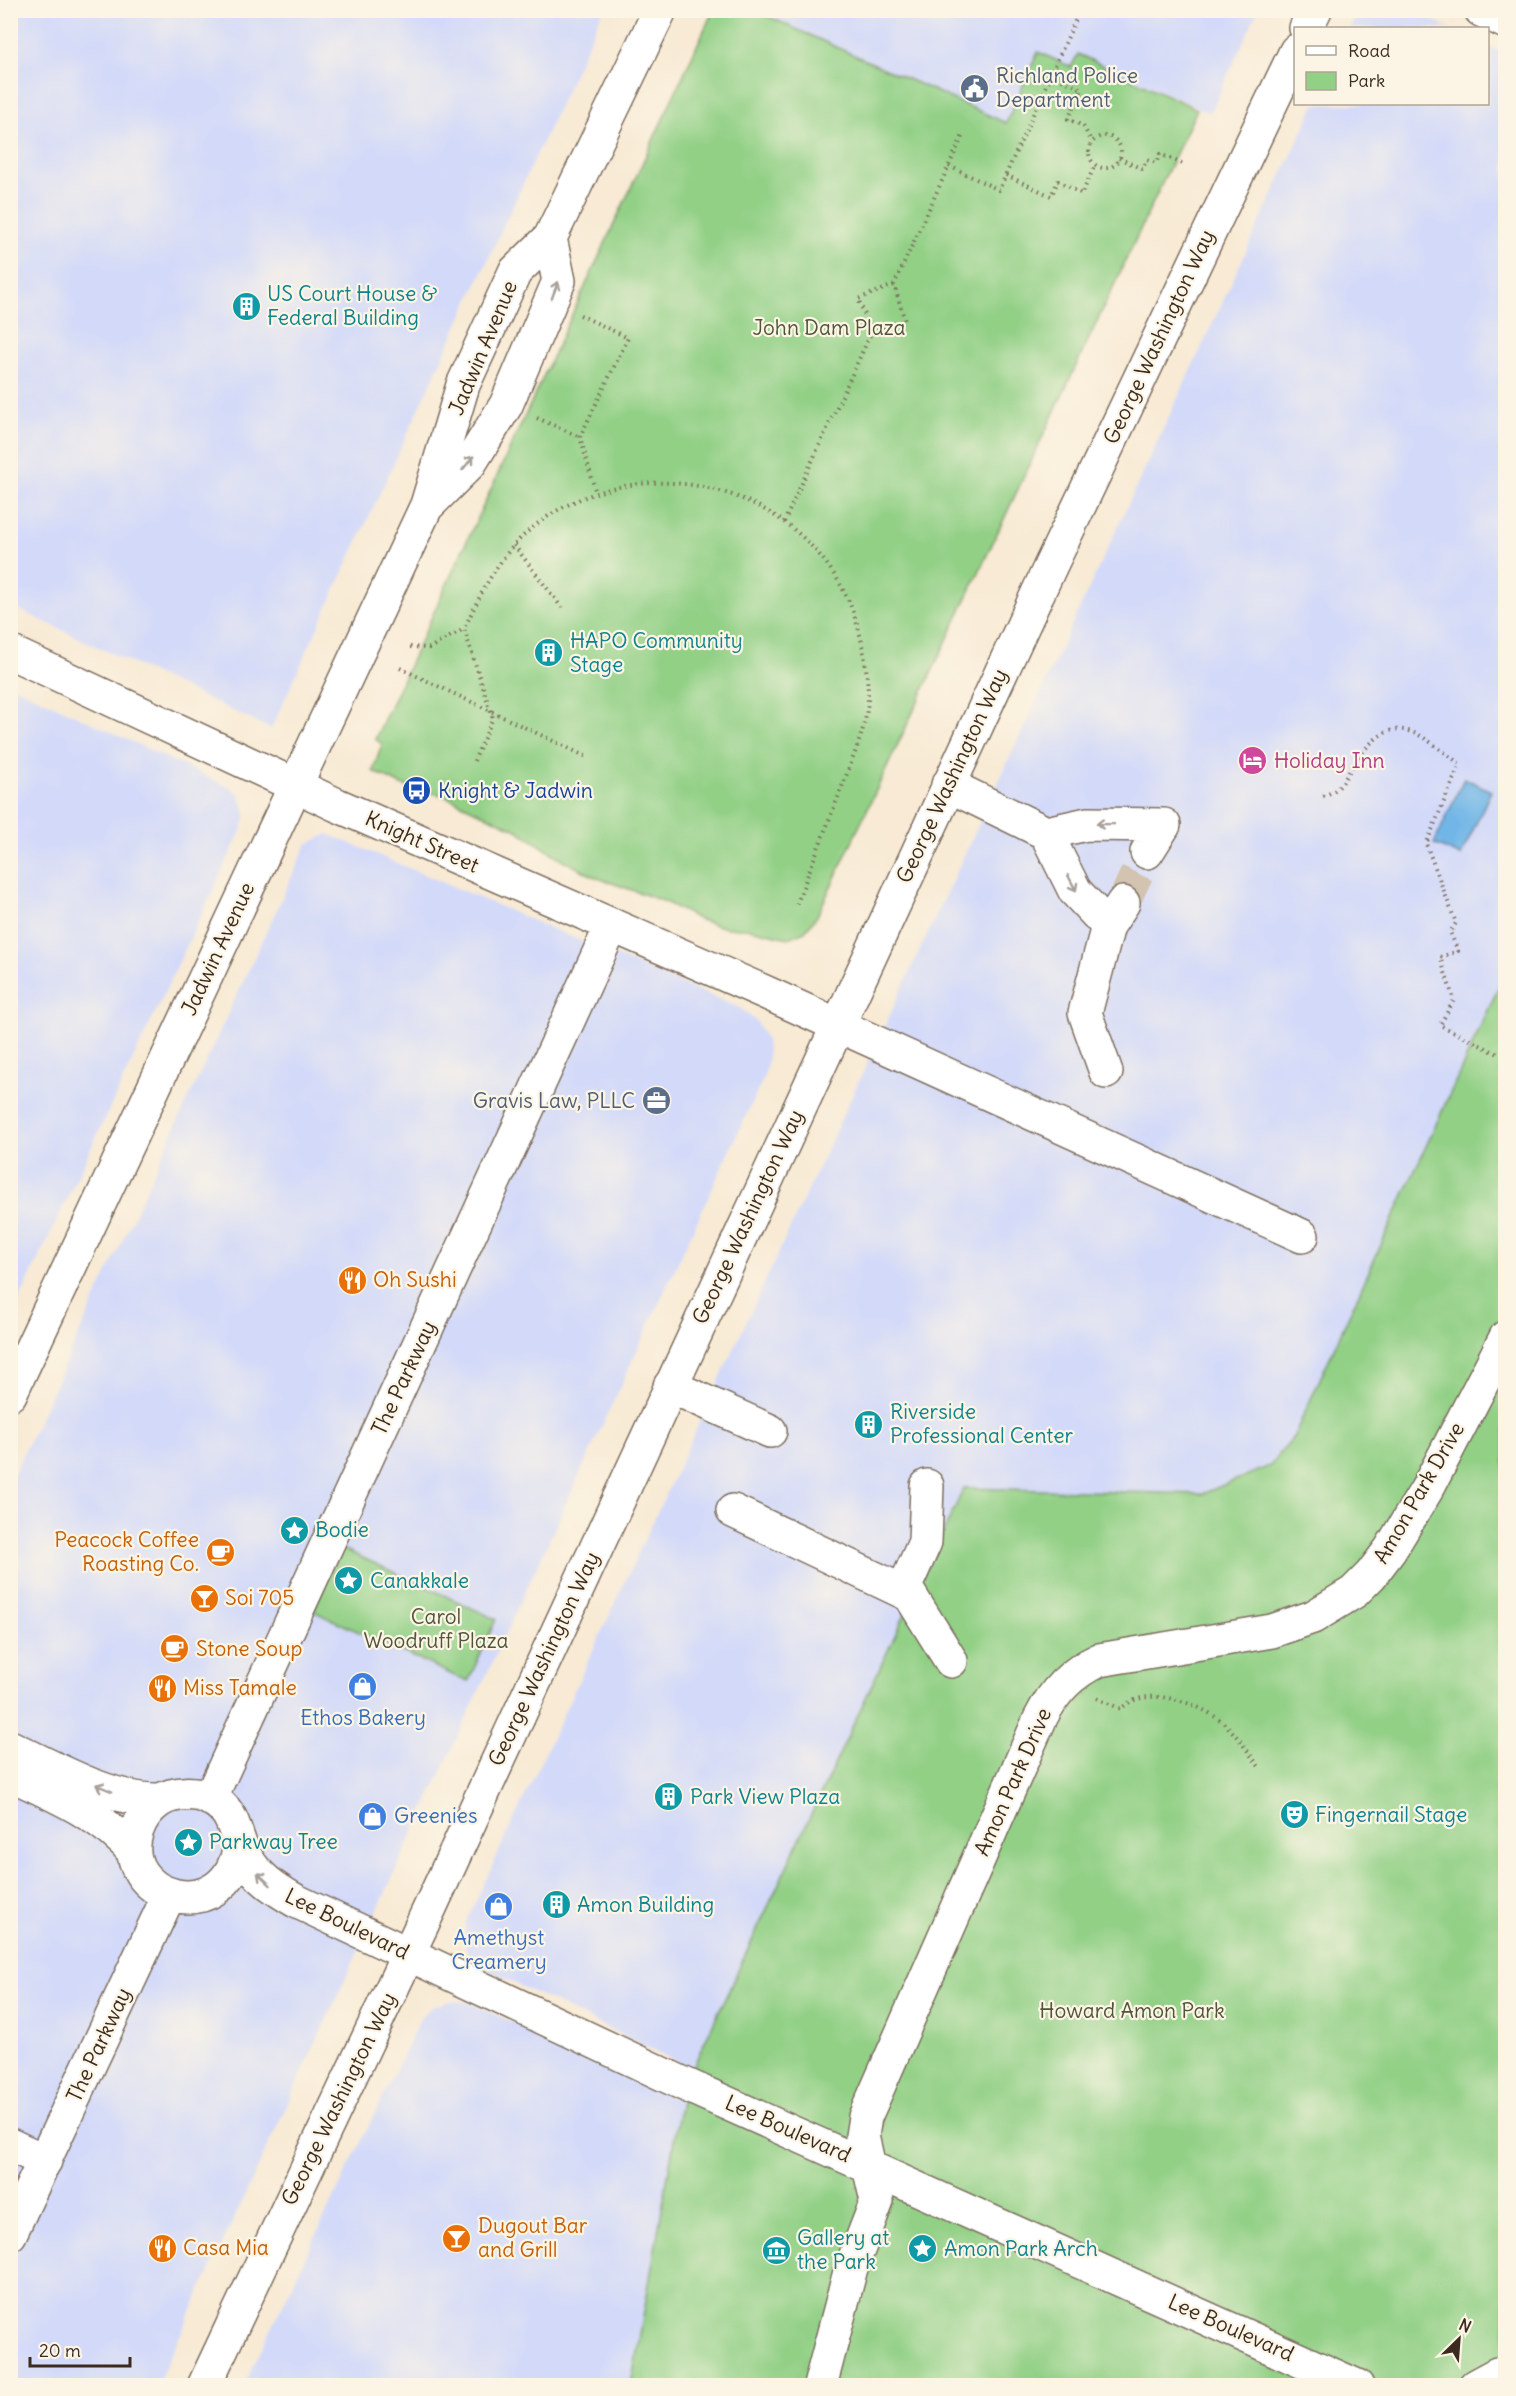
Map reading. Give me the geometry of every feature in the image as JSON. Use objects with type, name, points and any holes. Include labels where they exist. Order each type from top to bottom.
[{"type":"main road","name":"Jadwin Avenue","points":[[10,1394],[427,505],[467,374],[515,272],[550,238],[660,10]]},
{"type":"main road","points":[[1306,27],[1315,10]]},
{"type":"main road","points":[[1481,10],[1506,22]]},
{"type":"main road","name":"George Washington Way","points":[[204,2385],[408,1955],[948,785],[1294,55]]},
{"type":"main road","name":"Jadwin Avenue","points":[[427,505],[470,463],[506,405],[559,281],[550,238]]},
{"type":"main road","name":"Knight Street","points":[[10,652],[294,786],[837,1025],[1302,1236]]},
{"type":"main road","points":[[948,785],[1046,833],[1076,891],[1116,914],[1085,1013],[1107,1072]]},
{"type":"main road","points":[[1046,833],[1087,824],[1156,838]]},
{"type":"main road","name":"The Parkway","points":[[210,1798],[612,925]]},
{"type":"main road","name":"Amon Park Drive","points":[[820,2385],[851,2268],[877,2205],[877,2191],[862,2131],[865,2117],[1046,1707],[1064,1683],[1082,1668],[1099,1660],[1272,1631],[1293,1625],[1336,1605],[1354,1592],[1371,1575],[1390,1550],[1427,1489],[1506,1337]]},
{"type":"main road","points":[[670,1386],[770,1431]]},
{"type":"main road","points":[[903,1591],[925,1542],[927,1486]]},
{"type":"main road","points":[[733,1511],[910,1595],[951,1661]]},
{"type":"main road","points":[[10,1747],[117,1794],[139,1800],[160,1800]]},
{"type":"main road","points":[[10,1774],[99,1821],[135,1852]]},
{"type":"main road","points":[[210,1798],[194,1794],[176,1794],[160,1800],[148,1810],[140,1822],[135,1837],[135,1852],[146,1878],[156,1888],[169,1895],[186,1898],[202,1896],[218,1888],[230,1876],[237,1860],[240,1844]]},
{"type":"main road","name":"Lee Boulevard","points":[[210,1798],[231,1817],[240,1844],[253,1869],[279,1892],[684,2084],[870,2165],[1357,2385]]},
{"type":"main road","name":"The Parkway","points":[[10,2234],[169,1895]]},
{"type":"main road","points":[[10,2145],[45,2161]]},
{"type":"main road","points":[[1475,2385],[1497,2374],[1506,2374]]},
{"type":"path","points":[[949,166],[999,190],[1080,10]]},
{"type":"path","points":[[1006,175],[1051,196],[1058,181],[1082,194],[1095,165],[1089,151],[1092,142],[1083,126],[1068,119],[1082,89],[1051,75]]},
{"type":"path","points":[[784,522],[872,332],[905,321],[894,285],[963,135]]},
{"type":"path","points":[[1092,142],[1106,136],[1115,139],[1120,148],[1119,158],[1109,167],[1095,165]]},
{"type":"path","points":[[1119,158],[1142,170],[1146,160],[1156,163],[1160,154],[1183,164]]},
{"type":"path","points":[[872,332],[858,299],[894,285]]},
{"type":"path","points":[[579,314],[628,339],[580,437],[596,493]]},
{"type":"path","points":[[506,405],[580,437]]},
{"type":"path","points":[[410,647],[429,648],[464,628],[485,584],[514,545],[533,527],[554,513],[596,493],[660,482],[686,483],[715,488],[743,498],[784,522],[822,558],[838,580],[861,638],[868,694],[858,745],[796,906]]},
{"type":"path","points":[[514,545],[562,608]]},
{"type":"path","points":[[464,628],[493,718],[474,761]]},
{"type":"path","points":[[400,668],[587,757]]},
{"type":"path","points":[[1323,796],[1338,790],[1371,742],[1391,729],[1412,730],[1460,764],[1426,844],[1456,923],[1450,932],[1458,951],[1440,957],[1454,1000],[1440,1025],[1506,1058]]},
{"type":"path","points":[[1064,1683],[1121,1709],[1127,1702],[1152,1697],[1182,1702],[1206,1712],[1229,1729],[1260,1768]]},
{"type":"shaded area","points":[[11,10],[603,11],[271,729],[11,606]]},
{"type":"shaded area","points":[[1359,10],[1412,11],[1448,27],[1350,27]]},
{"type":"shaded area","points":[[756,11],[1258,11],[1210,113],[1079,54],[1071,67],[1038,53],[1006,123]]},
{"type":"shaded area","points":[[1489,46],[1505,54],[1505,973],[1294,1436],[1270,1466],[1202,1494],[964,1488],[692,2069],[479,1966],[468,1955],[464,1938],[466,1922],[1315,105],[1489,105]]},
{"type":"shaded area","points":[[11,685],[231,788],[239,794],[246,815],[242,829],[11,1317]]},
{"type":"shaded area","points":[[328,834],[740,1008],[757,1022],[766,1040],[768,1059],[764,1077],[157,2385],[11,2386],[11,1480],[307,844]]},
{"type":"shaded area","points":[[451,2001],[469,2002],[681,2101],[631,2385],[244,2385],[422,2015],[434,2006]]},
{"type":"green space","name":"John Dam Plaza","points":[[713,11],[756,11],[1006,123],[1038,52],[1071,67],[1078,54],[1197,109],[817,916],[805,931],[788,938],[746,928],[726,928],[700,920],[663,901],[595,877],[563,860],[517,830],[445,796],[401,785],[373,771],[382,744],[375,739]]},
{"type":"green space","name":"Howard Amon Park","points":[[1505,973],[1505,2385],[631,2386],[681,2101],[692,2069],[964,1488],[1202,1494],[1270,1466],[1294,1436]]},
{"type":"green space","name":"Carol Woodruff Plaza","points":[[341,1548],[496,1619],[468,1682],[313,1611]]},
{"type":"water","points":[[1464,778],[1491,791],[1461,856],[1434,844]]},
{"type":"tunnel","points":[[1123,903],[1147,852]]},
{"type":"place","name":"Richland Police Department","points":[[975,88]]},
{"type":"place","name":"US Court House & Federal Building","points":[[246,306]]},
{"type":"place","name":"HAPO Community Stage","points":[[549,653]]},
{"type":"place","name":"Holiday Inn","points":[[1253,761]]},
{"type":"place","name":"Knight & Jadwin","points":[[417,791]]},
{"type":"place","name":"Gravis Law, PLLC","points":[[656,1101]]},
{"type":"place","name":"Oh Sushi","points":[[352,1280]]},
{"type":"place","name":"Riverside Professional Center","points":[[869,1424]]},
{"type":"place","name":"Bodie","points":[[294,1530]]},
{"type":"place","name":"Peacock Coffee Roasting Co.","points":[[220,1552]]},
{"type":"place","name":"Canakkale","points":[[349,1581]]},
{"type":"place","name":"Soi 705","points":[[204,1598]]},
{"type":"place","name":"Stone Soup","points":[[175,1649]]},
{"type":"place","name":"Ethos Bakery","points":[[363,1687]]},
{"type":"place","name":"Miss Tamale","points":[[162,1688]]},
{"type":"place","name":"Park View Plaza","points":[[669,1797]]},
{"type":"place","name":"Fingernail Stage","points":[[1294,1815]]},
{"type":"place","name":"Greenies","points":[[373,1816]]},
{"type":"place","name":"Parkway Tree","points":[[188,1842]]},
{"type":"place","name":"Amon Building","points":[[556,1905]]},
{"type":"place","name":"Amethyst Creamery","points":[[499,1907]]},
{"type":"place","name":"Dugout Bar and Grill","points":[[457,2238]]},
{"type":"place","name":"Casa Mia","points":[[162,2248]]},
{"type":"place","name":"Amon Park Arch","points":[[923,2249]]},
{"type":"place","name":"Gallery at the Park","points":[[776,2250]]}]
